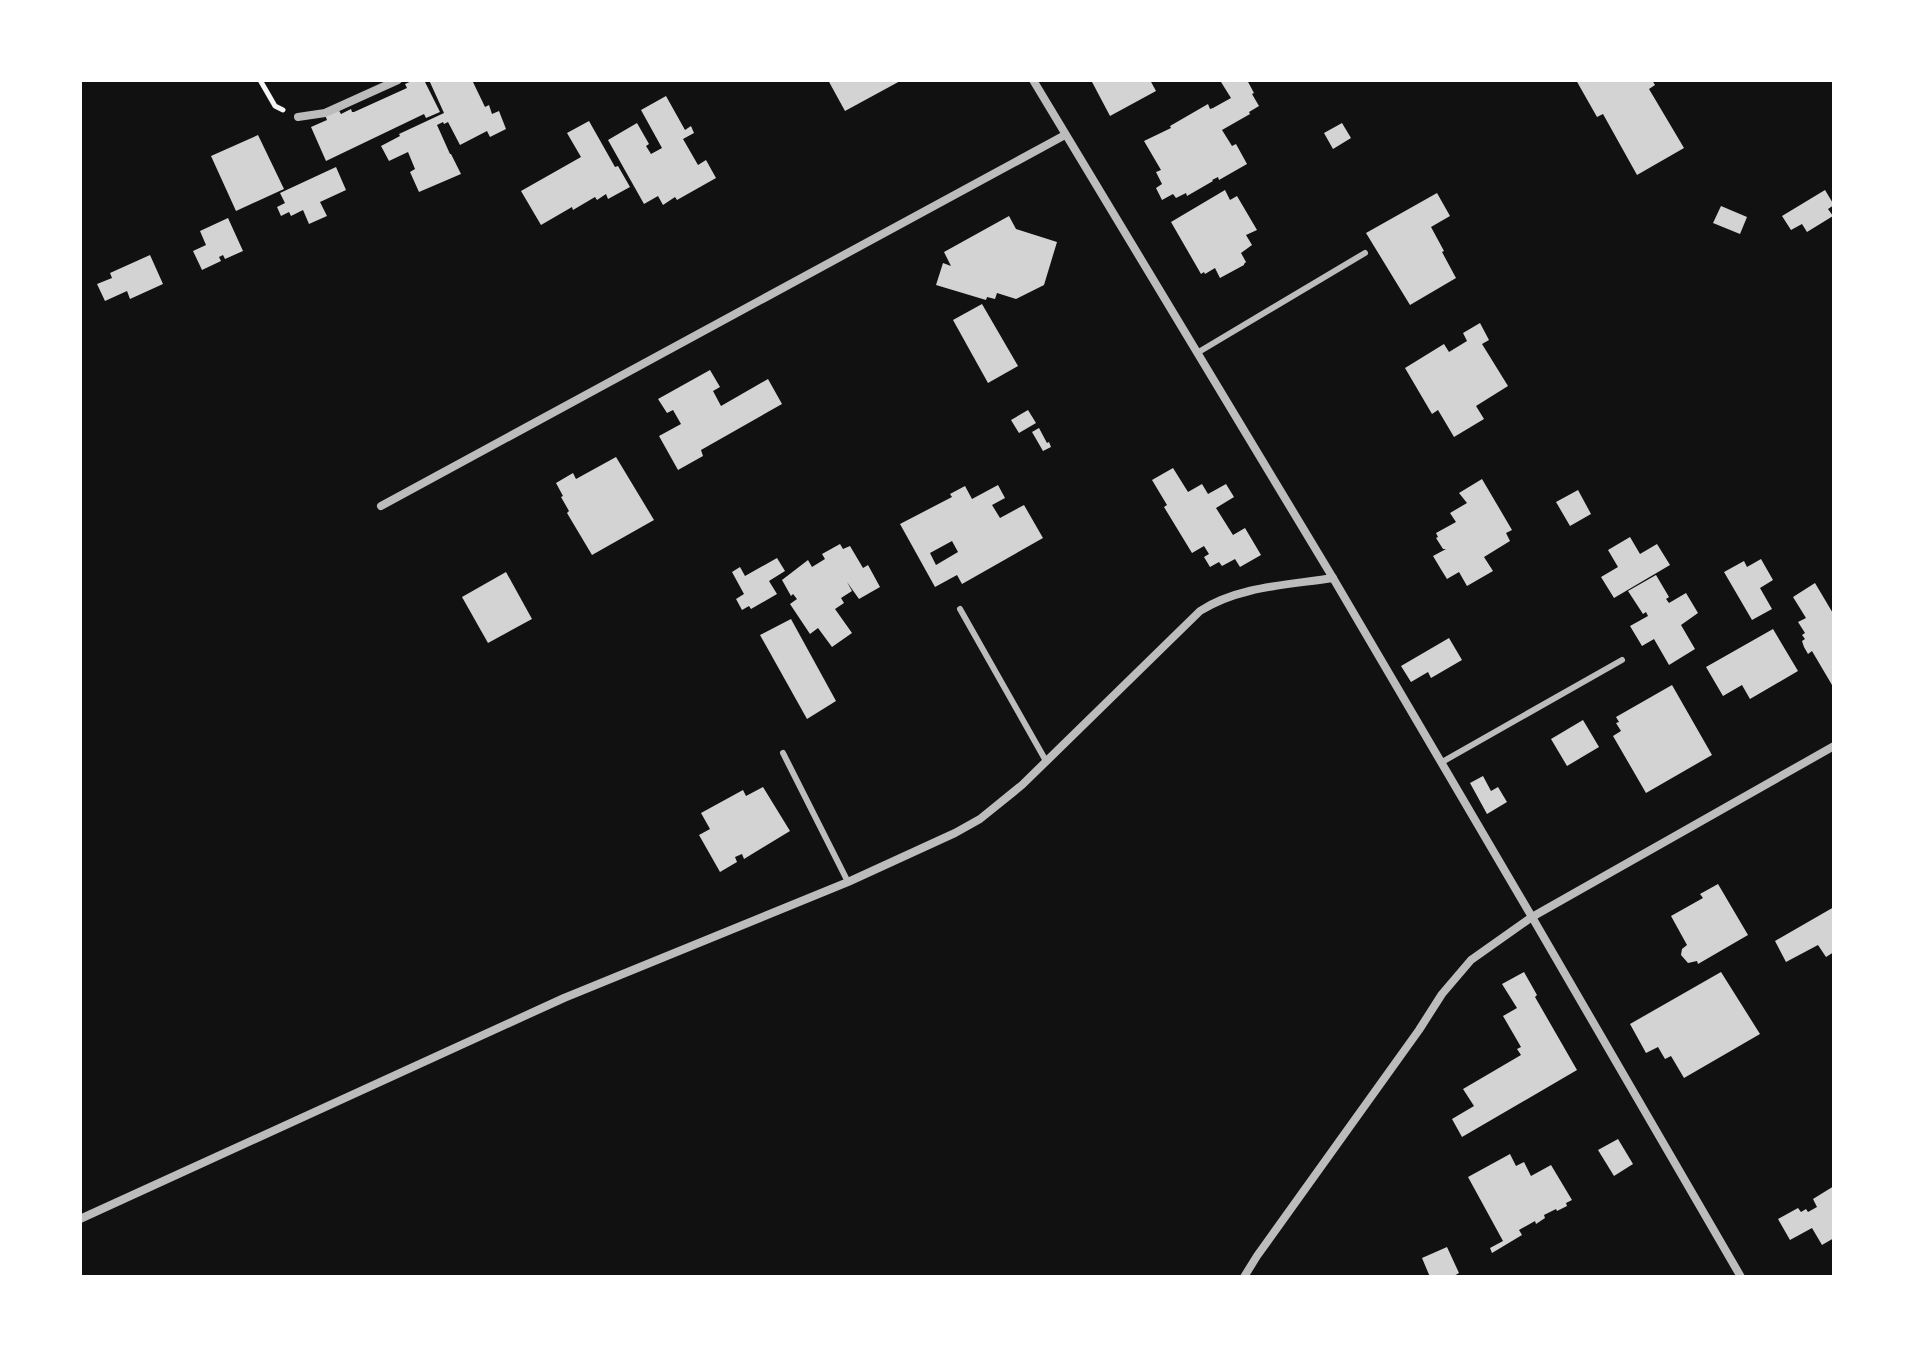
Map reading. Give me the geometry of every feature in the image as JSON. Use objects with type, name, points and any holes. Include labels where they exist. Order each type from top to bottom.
[{"type":"street","points":[[298,117],[325,113],[398,80]]},
{"type":"street","points":[[1033,80],[1442,762],[1741,1277]]},
{"type":"street","points":[[381,506],[1065,135]]},
{"type":"street","points":[[80,1219],[564,998],[848,882],[955,833],[1002,802],[1200,611],[1217,600],[1248,591],[1333,578]]},
{"type":"street","points":[[1244,1277],[1442,994],[1471,960],[1532,917],[1834,746]]},
{"type":"lane","points":[[1197,353],[1365,253]]},
{"type":"lane","points":[[960,609],[1046,761]]},
{"type":"lane","points":[[1442,762],[1622,660]]},
{"type":"lane","points":[[783,753],[848,882]]},
{"type":"path","points":[[260,80],[275,106],[298,117]]},
{"type":"building","points":[[424,80],[440,112],[426,118],[424,114],[326,161],[311,127],[327,120],[325,115],[338,109],[341,114],[351,109],[354,112],[407,88],[405,84]]},
{"type":"building","points":[[429,80],[472,80],[485,107],[489,105],[492,114],[499,111],[506,129],[490,137],[487,131],[460,145],[448,122],[437,125],[461,174],[419,192],[410,172],[415,169],[408,152],[389,161],[381,146],[444,113]]},
{"type":"building","points":[[828,80],[902,80],[845,111]]},
{"type":"building","points":[[1091,80],[1150,80],[1156,91],[1110,116]]},
{"type":"building","points":[[1247,80],[1259,106],[1222,130],[1232,146],[1236,144],[1247,164],[1187,196],[1186,193],[1176,198],[1173,194],[1162,200],[1156,188],[1162,184],[1156,172],[1161,170],[1144,141],[1208,104],[1210,109],[1231,98],[1221,82]]},
{"type":"building","points":[[1576,80],[1652,80],[1655,85],[1649,89],[1684,148],[1637,175],[1603,114],[1597,117]]},
{"type":"building","points":[[666,96],[685,130],[691,126],[694,133],[683,139],[698,165],[706,160],[716,178],[677,200],[675,197],[663,205],[658,196],[644,204],[608,140],[637,123],[651,154],[662,148],[641,110]]},
{"type":"building","points":[[589,121],[630,187],[608,199],[606,194],[597,200],[595,197],[541,225],[521,191],[581,157],[567,133]]},
{"type":"building","points":[[1342,123],[1351,138],[1333,149],[1324,133]]},
{"type":"building","points":[[258,135],[284,189],[236,211],[211,156]]},
{"type":"building","points":[[336,167],[346,190],[320,202],[327,216],[309,224],[303,210],[291,216],[289,212],[281,216],[277,207],[285,203],[280,193]]},
{"type":"building","points":[[1225,190],[1230,200],[1237,196],[1257,230],[1246,235],[1252,245],[1241,253],[1246,262],[1244,265],[1220,278],[1215,268],[1201,274],[1171,222]]},
{"type":"building","points":[[1825,190],[1834,205],[1828,209],[1833,216],[1807,232],[1802,224],[1791,230],[1782,216]]},
{"type":"building","points":[[1437,193],[1450,216],[1431,227],[1456,278],[1410,305],[1366,233]]},
{"type":"building","points":[[1721,206],[1747,217],[1740,234],[1713,223]]},
{"type":"building","points":[[1009,216],[1016,229],[1057,242],[1044,285],[1016,299],[997,293],[995,299],[987,297],[986,300],[936,285],[943,263],[951,266],[944,252]]},
{"type":"building","points":[[228,218],[243,251],[225,259],[223,255],[219,257],[221,261],[202,270],[193,251],[206,245],[200,231]]},
{"type":"building","points":[[150,255],[163,284],[130,299],[127,291],[105,301],[97,284],[112,278],[110,273]]},
{"type":"building","points":[[982,304],[1018,366],[988,383],[953,320]]},
{"type":"building","points":[[1480,323],[1489,340],[1482,344],[1508,386],[1476,406],[1484,419],[1454,437],[1438,410],[1432,414],[1405,368],[1444,344],[1449,352],[1467,341],[1463,333]]},
{"type":"building","points":[[710,370],[720,387],[713,391],[721,406],[768,379],[782,404],[701,450],[703,456],[678,470],[659,436],[681,424],[673,410],[667,413],[658,399]]},
{"type":"building","points":[[1028,410],[1036,423],[1019,433],[1011,420]]},
{"type":"building","points":[[1039,428],[1051,447],[1043,451],[1032,432]]},
{"type":"building","points":[[616,457],[654,520],[592,555],[567,513],[569,511],[556,483],[573,473],[576,479]]},
{"type":"building","points":[[1173,468],[1188,492],[1202,484],[1208,494],[1226,484],[1234,497],[1216,508],[1233,535],[1245,528],[1261,555],[1240,567],[1235,559],[1222,566],[1219,562],[1210,567],[1204,557],[1209,554],[1204,546],[1192,553],[1164,507],[1167,505],[1152,480]]},
{"type":"building","points":[[1482,479],[1512,530],[1506,533],[1510,541],[1484,557],[1493,571],[1467,586],[1459,572],[1447,579],[1433,556],[1446,549],[1436,538],[1436,533],[1456,522],[1450,513],[1467,503],[1459,493]]},
{"type":"building","points":[[998,485],[1005,498],[992,505],[1000,518],[1024,505],[1043,538],[962,584],[957,575],[935,587],[900,524],[952,497],[950,494],[965,486],[972,499]],"holes":[[[952,541],[958,552],[936,565],[930,553]]]},
{"type":"building","points":[[1578,490],[1591,514],[1570,526],[1556,502]]},
{"type":"building","points":[[1630,537],[1640,554],[1657,544],[1670,565],[1614,598],[1601,577],[1618,567],[1608,550]]},
{"type":"building","points":[[840,544],[843,549],[850,546],[863,568],[868,565],[880,587],[859,599],[847,582],[852,591],[841,598],[844,603],[835,609],[852,633],[832,647],[818,628],[810,634],[790,604],[797,599],[793,594],[791,596],[782,580],[808,560],[812,567],[825,559],[822,554]]},
{"type":"building","points":[[777,558],[785,571],[769,581],[777,594],[751,609],[749,606],[742,610],[736,599],[744,594],[732,572],[740,567],[745,576]]},
{"type":"building","points":[[1761,559],[1773,580],[1760,588],[1772,609],[1752,620],[1724,572],[1744,561],[1747,567]]},
{"type":"building","points":[[506,572],[532,619],[488,643],[462,597]]},
{"type":"building","points":[[1656,575],[1669,597],[1666,599],[1669,603],[1686,593],[1698,613],[1681,625],[1695,649],[1669,665],[1654,639],[1642,646],[1630,626],[1648,616],[1646,612],[1643,614],[1628,591]]},
{"type":"building","points":[[1815,583],[1834,615],[1832,685],[1812,651],[1808,654],[1804,647],[1802,635],[1805,633],[1798,622],[1806,618],[1793,597]]},
{"type":"building","points":[[791,619],[836,701],[807,719],[760,635]]},
{"type":"building","points":[[1773,629],[1798,671],[1750,699],[1742,685],[1723,696],[1706,667]]},
{"type":"building","points":[[1449,638],[1462,660],[1431,678],[1428,672],[1411,682],[1401,666]]},
{"type":"building","points":[[1672,685],[1712,755],[1646,793],[1613,736],[1621,731],[1616,717]]},
{"type":"building","points":[[1583,720],[1599,747],[1567,766],[1551,739]]},
{"type":"building","points":[[1483,776],[1491,791],[1498,787],[1507,802],[1487,814],[1470,783]]},
{"type":"building","points":[[763,787],[790,831],[744,859],[742,854],[735,857],[737,862],[720,872],[699,835],[710,829],[701,813],[743,790],[746,796]]},
{"type":"building","points":[[1718,884],[1748,935],[1698,964],[1697,961],[1688,963],[1681,955],[1687,945],[1671,916],[1703,898],[1700,894]]},
{"type":"building","points":[[1834,907],[1834,952],[1826,957],[1818,945],[1786,962],[1775,941]]},
{"type":"building","points":[[1524,972],[1577,1070],[1462,1137],[1452,1119],[1474,1106],[1463,1089],[1521,1055],[1517,1049],[1521,1047],[1503,1016],[1517,1008],[1502,984]]},
{"type":"building","points":[[1721,972],[1760,1034],[1684,1078],[1671,1056],[1665,1059],[1658,1047],[1646,1053],[1630,1024]]},
{"type":"building","points":[[1618,1139],[1633,1164],[1614,1176],[1598,1150]]},
{"type":"building","points":[[1510,1154],[1516,1166],[1524,1162],[1531,1176],[1551,1165],[1572,1200],[1566,1203],[1567,1206],[1544,1215],[1545,1218],[1536,1224],[1535,1221],[1519,1230],[1522,1235],[1492,1253],[1490,1248],[1503,1241],[1468,1177]]},
{"type":"building","points":[[1834,1186],[1834,1238],[1822,1245],[1812,1228],[1790,1240],[1778,1219],[1798,1208],[1801,1212],[1806,1209],[1808,1212],[1817,1207],[1813,1199]]},
{"type":"building","points":[[1447,1247],[1459,1273],[1452,1277],[1430,1277],[1422,1258]]}]
